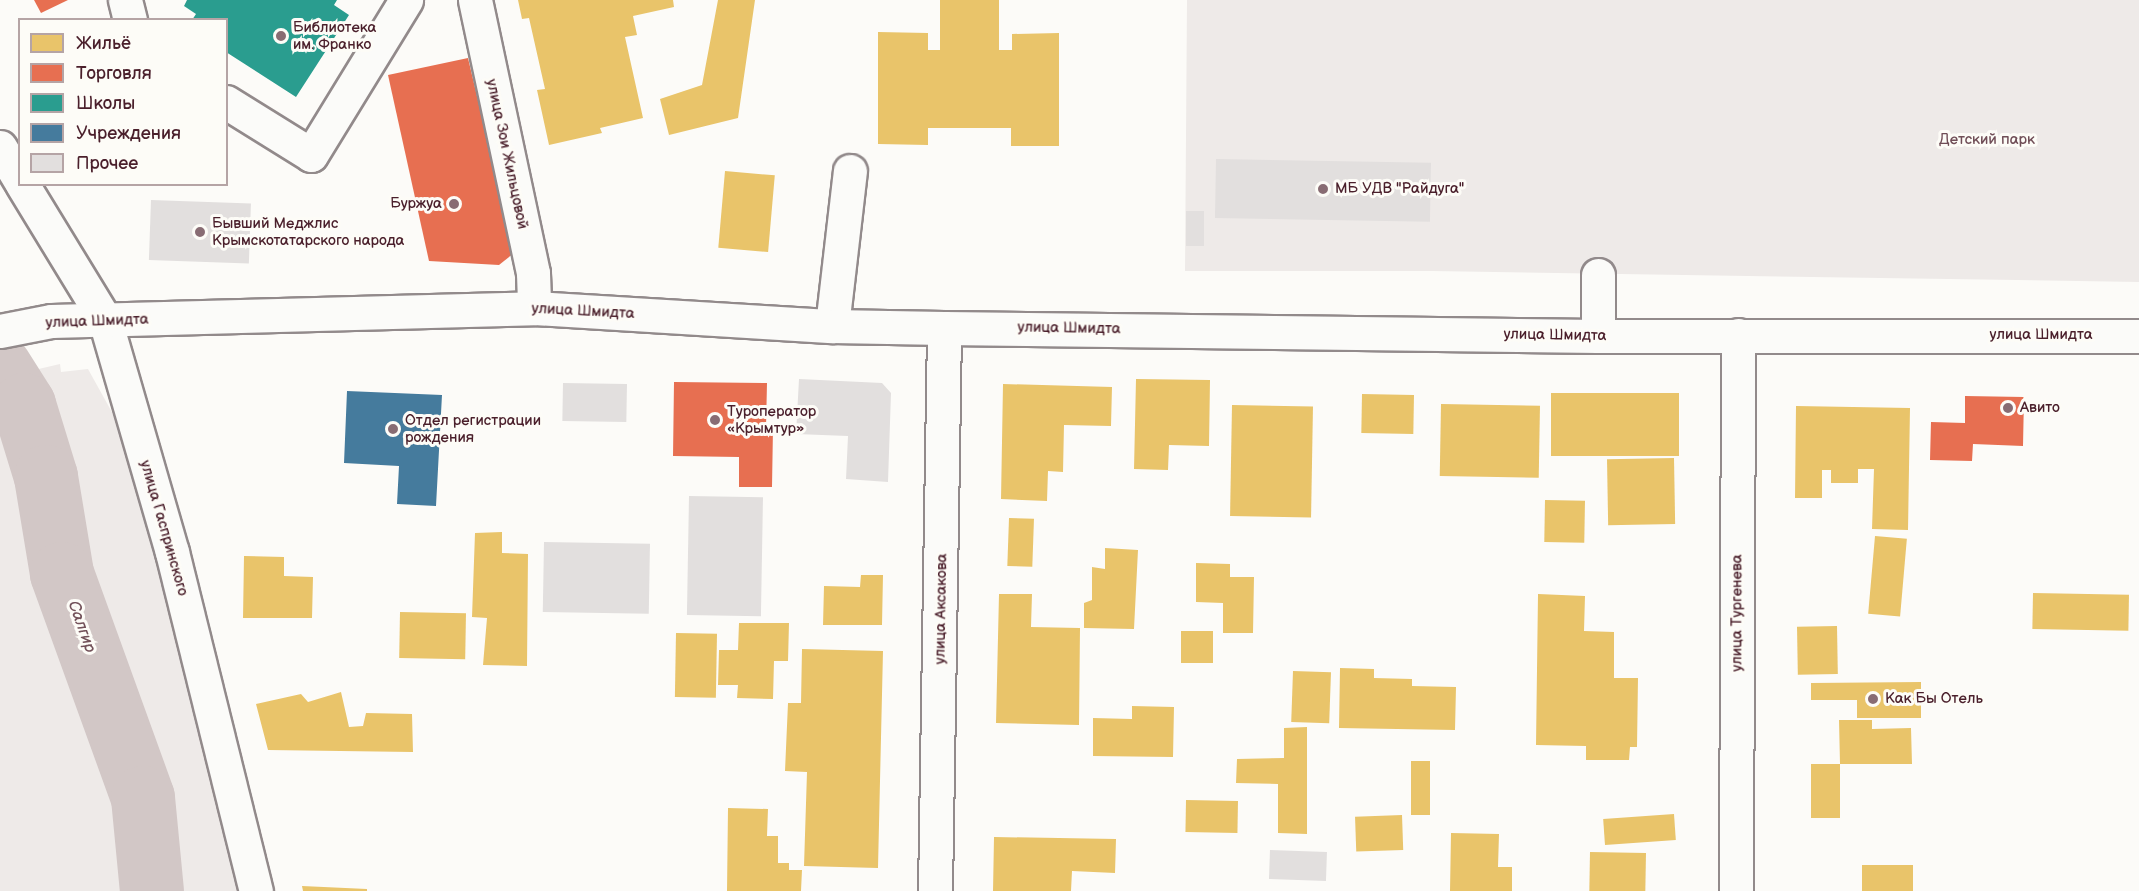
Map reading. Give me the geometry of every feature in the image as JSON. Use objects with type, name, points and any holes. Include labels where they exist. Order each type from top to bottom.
[{"type":"street","points":[[125,0],[130,18]]},
{"type":"street","points":[[228,103],[311,154],[406,0]]},
{"type":"street","name":"улица Зои Жильцовой","points":[[475,0],[532,273],[534,308]]},
{"type":"street","points":[[0,147],[18,177]]},
{"type":"street","points":[[832,326],[850,171]]},
{"type":"street","name":"улица Гаспринского","points":[[23,186],[105,320],[172,552],[256,891]]},
{"type":"street","points":[[1598,275],[1598,336]]},
{"type":"street","name":"улица Шмидта","points":[[0,332],[51,321],[534,308],[832,326],[944,328],[1598,336],[2139,336]]},
{"type":"street","name":"улица Аксакова","points":[[935,891],[944,328]]},
{"type":"street","name":"улица Тургенева","points":[[1736,891],[1738,335]]},
{"type":"green space","name":"Детский парк","points":[[1187,0],[2139,0],[2139,282],[1432,271],[1185,271]]},
{"type":"green space","points":[[60,364],[61,372],[88,369],[113,414],[180,639],[242,891],[0,891],[0,378]]},
{"type":"building: Жильё","points":[[518,0],[673,0],[674,7],[633,16],[637,35],[625,37],[643,118],[600,128],[602,133],[549,145],[537,90],[545,89],[529,18],[522,19]]},
{"type":"building: Жильё","points":[[718,0],[755,0],[738,118],[669,135],[660,99],[702,85]]},
{"type":"building: Жильё","points":[[940,0],[999,0],[999,50],[1012,50],[1012,34],[1059,33],[1059,146],[1011,146],[1011,128],[928,128],[928,145],[878,144],[878,32],[928,33],[928,50],[940,50]]},
{"type":"building: Жильё","points":[[725,171],[775,175],[768,252],[718,248]]},
{"type":"building: Жильё","points":[[1136,379],[1210,380],[1209,446],[1169,445],[1168,470],[1134,469]]},
{"type":"building: Жильё","points":[[1003,384],[1112,387],[1111,426],[1064,425],[1063,472],[1048,471],[1047,501],[1001,499]]},
{"type":"building: Жильё","points":[[1551,393],[1679,393],[1679,456],[1551,456]]},
{"type":"building: Жильё","points":[[1362,394],[1414,395],[1413,434],[1361,433]]},
{"type":"building: Жильё","points":[[1441,404],[1540,406],[1539,478],[1440,476]]},
{"type":"building: Жильё","points":[[1232,405],[1313,406],[1311,517],[1230,516]]},
{"type":"building: Жильё","points":[[1796,406],[1910,408],[1908,530],[1872,529],[1874,469],[1858,469],[1858,483],[1831,483],[1831,470],[1822,470],[1822,498],[1795,498]]},
{"type":"building: Жильё","points":[[1674,458],[1675,524],[1608,525],[1607,459]]},
{"type":"building: Жильё","points":[[1545,500],[1585,501],[1584,543],[1544,542]]},
{"type":"building: Жильё","points":[[1009,518],[1034,519],[1032,567],[1007,566]]},
{"type":"building: Жильё","points":[[502,532],[502,553],[528,554],[527,666],[483,665],[487,618],[472,617],[475,533]]},
{"type":"building: Жильё","points":[[1875,536],[1907,539],[1900,616],[1868,614]]},
{"type":"building: Жильё","points":[[1105,548],[1138,550],[1134,629],[1084,628],[1084,603],[1092,600],[1092,567],[1105,569]]},
{"type":"building: Жильё","points":[[244,556],[284,557],[284,576],[313,577],[312,618],[243,618]]},
{"type":"building: Жильё","points":[[1196,563],[1230,564],[1230,577],[1254,577],[1253,633],[1223,633],[1223,603],[1196,602]]},
{"type":"building: Жильё","points":[[861,575],[883,575],[882,625],[823,625],[824,586],[860,587]]},
{"type":"building: Жильё","points":[[2033,593],[2129,595],[2128,631],[2032,629]]},
{"type":"building: Жильё","points":[[999,594],[1032,594],[1031,627],[1080,628],[1079,725],[996,723]]},
{"type":"building: Жильё","points":[[1538,594],[1585,596],[1584,631],[1614,632],[1614,678],[1638,678],[1637,747],[1630,747],[1629,760],[1586,760],[1586,746],[1536,745]]},
{"type":"building: Жильё","points":[[400,612],[466,613],[465,659],[399,658]]},
{"type":"building: Жильё","points":[[739,623],[789,623],[788,661],[774,661],[773,699],[737,698],[738,685],[718,685],[719,650],[738,650]]},
{"type":"building: Жильё","points":[[1837,626],[1838,674],[1798,675],[1797,627]]},
{"type":"building: Жильё","points":[[1181,631],[1213,631],[1213,663],[1181,663]]},
{"type":"building: Жильё","points":[[676,633],[717,634],[716,698],[675,697]]},
{"type":"building: Жильё","points":[[802,649],[883,651],[878,868],[804,866],[807,772],[785,771],[788,703],[801,703]]},
{"type":"building: Жильё","points":[[1340,668],[1374,669],[1374,678],[1412,679],[1412,686],[1456,687],[1455,730],[1339,728]]},
{"type":"building: Жильё","points":[[1293,671],[1331,672],[1329,723],[1291,722]]},
{"type":"building: Жильё","points":[[1921,682],[1921,718],[1857,718],[1857,700],[1811,700],[1811,683]]},
{"type":"building: Жильё","points":[[341,692],[349,727],[363,726],[366,713],[412,714],[413,752],[268,750],[256,704],[301,694],[308,702]]},
{"type":"building: Жильё","points":[[1132,706],[1174,707],[1173,757],[1093,756],[1093,718],[1132,719]]},
{"type":"building: Жильё","points":[[1839,720],[1872,720],[1872,729],[1911,728],[1912,764],[1840,764]]},
{"type":"building: Жильё","points":[[1307,727],[1307,834],[1278,833],[1278,784],[1236,783],[1237,759],[1284,758],[1284,728]]},
{"type":"building: Жильё","points":[[1411,761],[1430,761],[1430,815],[1411,815]]},
{"type":"building: Жильё","points":[[1811,764],[1840,764],[1840,818],[1811,818]]},
{"type":"building: Жильё","points":[[1186,800],[1238,801],[1237,833],[1185,832]]},
{"type":"building: Жильё","points":[[728,808],[768,809],[767,836],[778,836],[778,863],[789,863],[789,870],[802,870],[801,891],[727,891]]},
{"type":"building: Жильё","points":[[1674,814],[1676,840],[1605,845],[1603,819]]},
{"type":"building: Жильё","points":[[1402,815],[1403,850],[1356,852],[1355,817]]},
{"type":"building: Жильё","points":[[1451,833],[1499,834],[1498,867],[1512,867],[1512,891],[1450,891]]},
{"type":"building: Жильё","points":[[994,837],[1116,839],[1115,873],[1072,871],[1071,891],[993,891]]},
{"type":"building: Жильё","points":[[1590,852],[1646,853],[1645,891],[1589,891]]},
{"type":"building: Жильё","points":[[1862,865],[1913,865],[1913,891],[1862,891]]},
{"type":"building: Жильё","points":[[302,886],[367,889],[367,891],[303,891]]},
{"type":"building: Торговля","points":[[34,0],[68,0],[41,13]]},
{"type":"building: Торговля","points":[[468,58],[514,253],[499,265],[429,261],[388,75]]},
{"type":"building: Торговля","points":[[674,382],[767,383],[766,428],[773,428],[772,487],[739,487],[739,457],[673,456]]},
{"type":"building: Торговля","points":[[1965,396],[2024,397],[2023,446],[1973,444],[1972,461],[1930,460],[1931,422],[1965,423]]},
{"type":"building: Школы","name":"Библиотека им. Франко","points":[[187,0],[337,0],[334,5],[349,15],[296,97],[228,53],[228,18],[193,18],[196,14],[184,6]]},
{"type":"building: Учреждения","name":"Отдел регистрации рождения","points":[[347,391],[442,395],[436,506],[397,504],[399,466],[344,463]]},
{"type":"building: Прочее","name":"МБ УДВ \"Райдуга\"","points":[[1216,159],[1431,163],[1430,222],[1215,218]]},
{"type":"building: Прочее","name":"Бывший Меджлис Крымскотатарского народа","points":[[151,200],[251,203],[249,263],[149,260]]},
{"type":"building: Прочее","points":[[1186,211],[1204,211],[1204,246],[1186,246]]},
{"type":"building: Прочее","points":[[799,379],[882,383],[891,393],[888,482],[846,479],[848,436],[796,434]]},
{"type":"building: Прочее","points":[[563,383],[627,384],[626,422],[562,421]]},
{"type":"building: Прочее","points":[[689,496],[763,497],[761,616],[687,615]]},
{"type":"building: Прочее","points":[[544,542],[650,544],[649,614],[543,612]]},
{"type":"building: Прочее","points":[[1270,850],[1327,852],[1326,881],[1269,879]]},
{"type":"waterway","name":"Салгир","points":[[0,367],[24,405],[46,477],[62,574],[143,798],[152,891]]},
{"type":"place","name":"Библиотека им. Франко","points":[[281,36]]},
{"type":"place","name":"МБ УДВ \"Райдуга\"","points":[[1323,189]]},
{"type":"place","name":"Буржуа","points":[[454,204]]},
{"type":"place","name":"Бывший Меджлис Крымскотатарского народа","points":[[200,232]]},
{"type":"place","name":"Авито","points":[[2008,408]]},
{"type":"place","name":"Туроператор «Крымтур»","points":[[715,420]]},
{"type":"place","name":"Отдел регистрации рождения","points":[[393,429]]},
{"type":"place","name":"Как Бы Отель","points":[[1873,699]]}]
